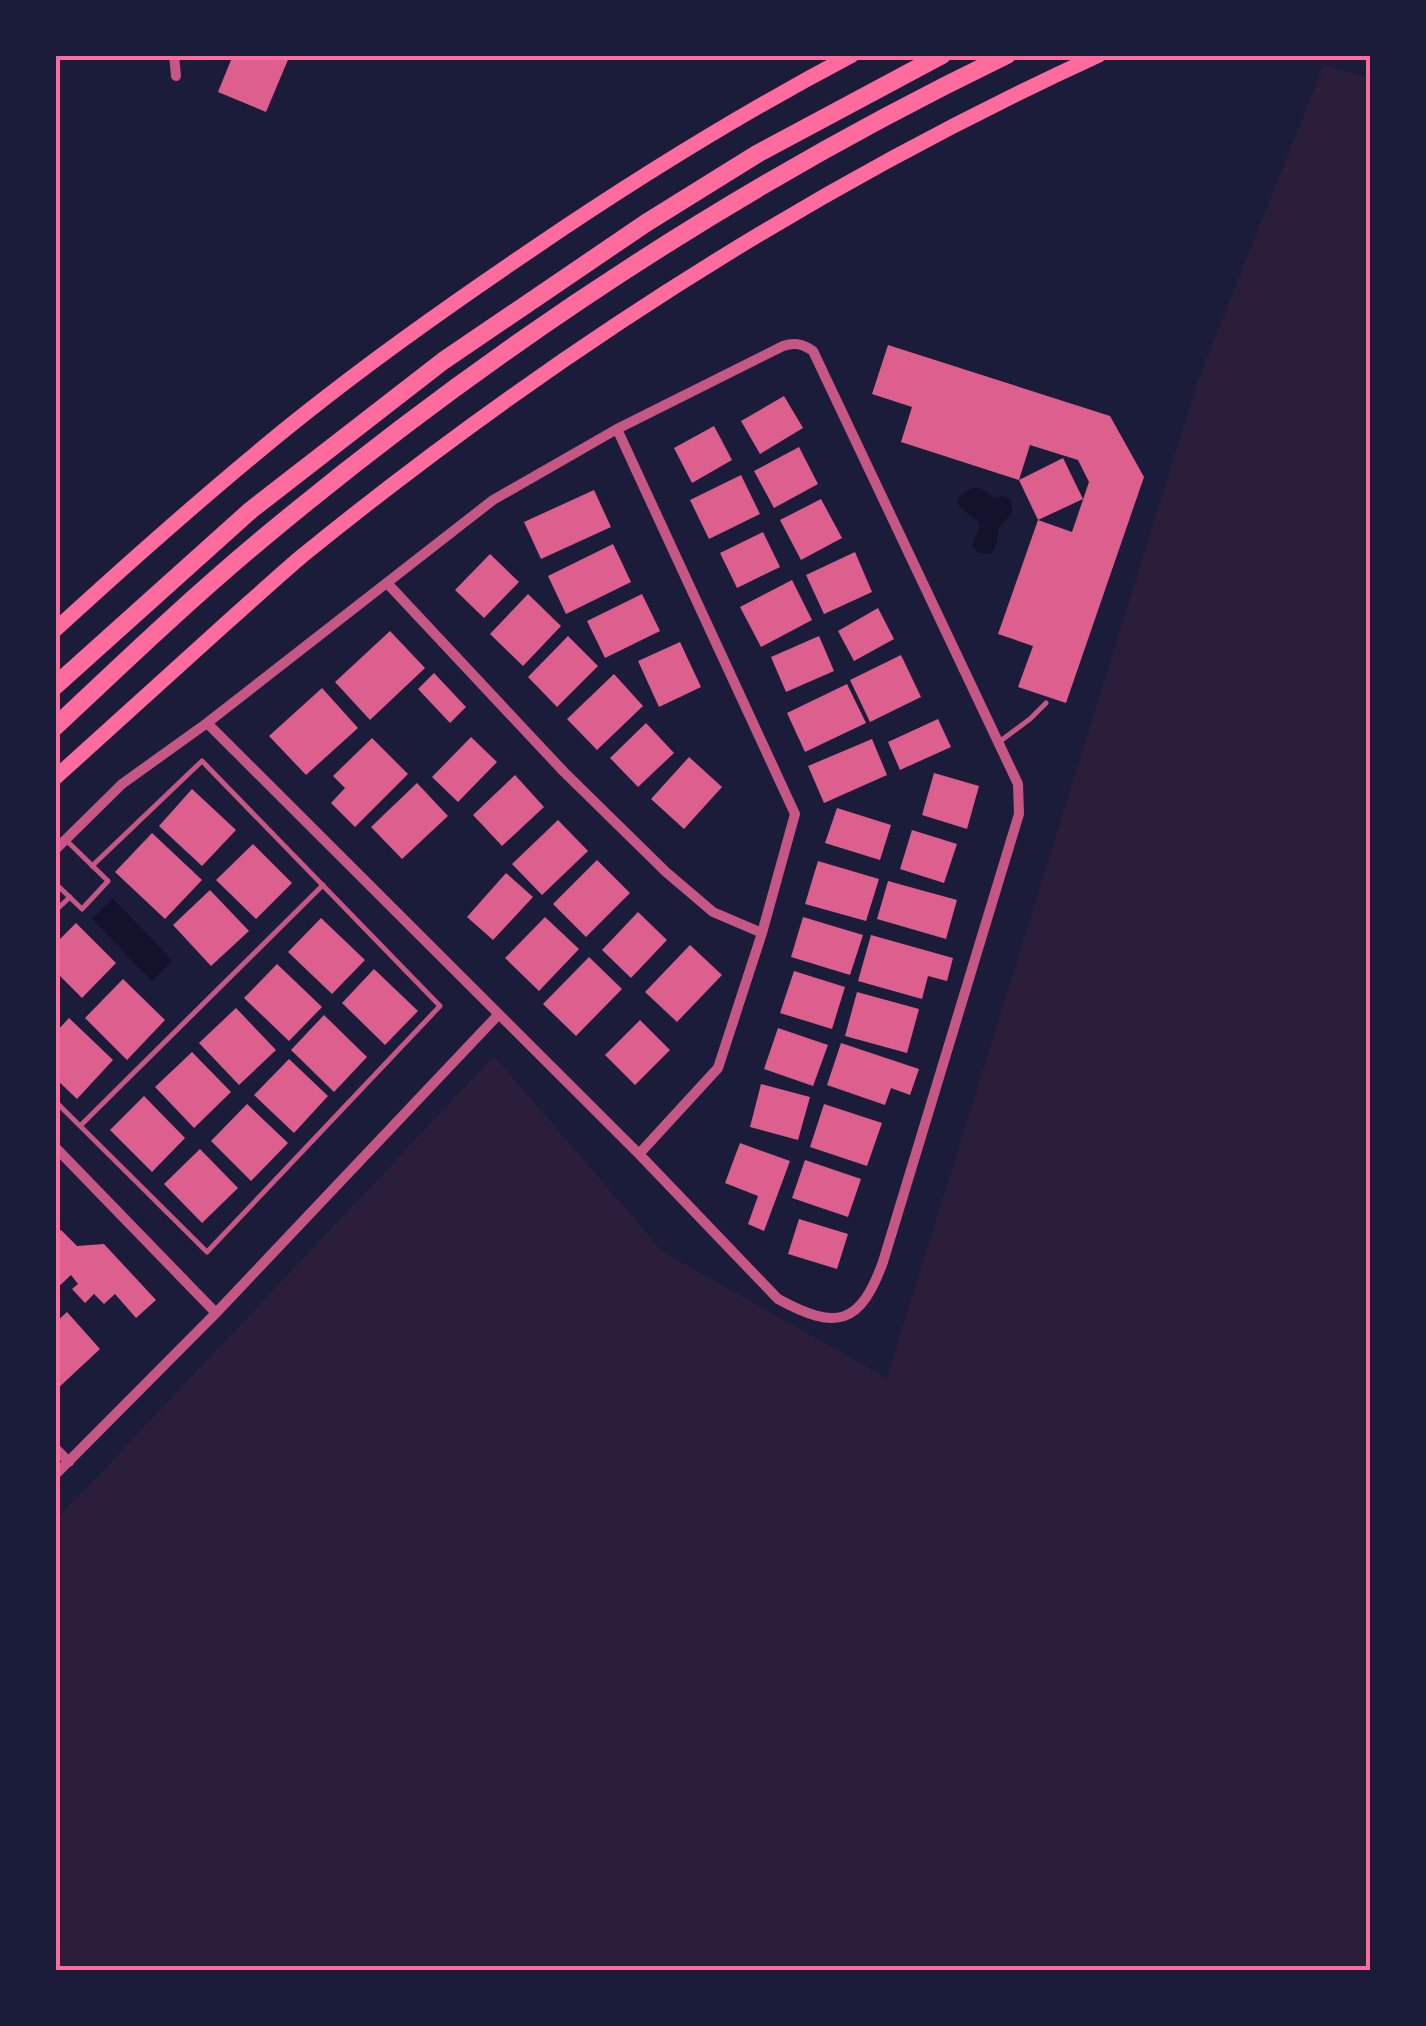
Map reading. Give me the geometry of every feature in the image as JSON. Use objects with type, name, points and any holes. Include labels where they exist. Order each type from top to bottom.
[{"type":"highway","points":[[55,686],[252,510],[443,361],[646,223],[757,154],[942,55]]},
{"type":"highway","points":[[55,727],[180,609],[263,538],[409,422],[517,343],[636,262],[781,174],[1008,55]]},
{"type":"main road","points":[[55,630],[158,536],[308,411],[453,303],[630,183],[784,90],[852,55]]},
{"type":"main road","points":[[55,778],[299,559],[547,371],[746,242],[907,151],[1099,55]]},
{"type":"street","points":[[174,55],[176,76]]},
{"type":"street","points":[[55,850],[122,784],[493,500],[617,428],[782,346],[798,344],[813,351],[1018,784],[1019,814],[883,1262],[873,1288],[858,1310],[830,1319],[802,1312],[778,1300],[638,1154],[207,722]]},
{"type":"street","points":[[617,428],[796,814],[718,1068],[638,1154]]},
{"type":"street","points":[[387,583],[564,772],[666,872],[713,912],[762,933]]},
{"type":"street","points":[[55,1475],[216,1313],[498,1015]]},
{"type":"street","points":[[55,1147],[216,1313]]},
{"type":"street","points":[[55,1448],[68,1462]]},
{"type":"lane","points":[[998,742],[1046,703]]},
{"type":"lane","points":[[55,1101],[207,1252],[440,1006],[202,761],[92,866]]},
{"type":"lane","points":[[55,883],[82,908],[108,881],[66,840]]},
{"type":"lane","points":[[80,1126],[323,886]]},
{"type":"lane","points":[[55,911],[70,896]]},
{"type":"shaded area","points":[[1324,65],[1371,79],[1371,1971],[55,1971],[55,1521],[494,1056],[663,1252],[887,1378],[1198,381]]},
{"type":"shaded area","points":[[973,488],[995,498],[1010,499],[1013,511],[999,528],[992,553],[981,553],[972,545],[980,527],[978,521],[957,501]]},
{"type":"shaded area","points":[[113,899],[172,960],[152,981],[92,919]]},
{"type":"building","points":[[233,55],[290,55],[266,112],[218,92]]},
{"type":"building","points":[[888,345],[1110,416],[1144,477],[1066,703],[1018,687],[1033,646],[998,634],[1038,520],[1072,532],[1089,482],[1078,460],[1030,445],[1019,480],[901,442],[912,407],[872,394]]},
{"type":"building","points":[[784,396],[803,428],[760,454],[741,421]]},
{"type":"building","points":[[714,426],[732,460],[692,483],[674,448]]},
{"type":"building","points":[[799,447],[818,484],[774,508],[754,471]]},
{"type":"building","points":[[1063,458],[1083,499],[1038,520],[1019,480]]},
{"type":"building","points":[[741,475],[760,514],[709,539],[690,500]]},
{"type":"building","points":[[594,490],[611,527],[541,559],[524,522]]},
{"type":"building","points":[[821,499],[842,538],[801,560],[780,520]]},
{"type":"building","points":[[763,532],[780,567],[737,588],[720,553]]},
{"type":"building","points":[[613,544],[631,582],[566,614],[548,576]]},
{"type":"building","points":[[855,552],[872,592],[824,614],[806,575]]},
{"type":"building","points":[[490,554],[519,582],[484,618],[455,590]]},
{"type":"building","points":[[792,580],[812,620],[761,647],[740,607]]},
{"type":"building","points":[[528,594],[561,626],[523,666],[490,634]]},
{"type":"building","points":[[642,594],[660,631],[605,658],[587,621]]},
{"type":"building","points":[[878,608],[894,639],[854,661],[838,631]]},
{"type":"building","points":[[390,631],[425,668],[370,720],[335,682]]},
{"type":"building","points":[[568,636],[598,666],[557,707],[528,677]]},
{"type":"building","points":[[819,636],[834,671],[786,692],[771,657]]},
{"type":"building","points":[[680,642],[701,687],[659,707],[638,661]]},
{"type":"building","points":[[901,655],[921,697],[870,722],[850,680]]},
{"type":"building","points":[[434,673],[466,707],[450,723],[418,689]]},
{"type":"building","points":[[614,674],[643,706],[597,750],[567,719]]},
{"type":"building","points":[[847,684],[866,723],[805,752],[787,713]]},
{"type":"building","points":[[322,688],[358,728],[306,775],[269,736]]},
{"type":"building","points":[[938,719],[951,747],[900,770],[888,742]]},
{"type":"building","points":[[646,723],[674,753],[638,787],[610,758]]},
{"type":"building","points":[[471,737],[497,762],[458,802],[432,777]]},
{"type":"building","points":[[372,738],[408,774],[355,827],[331,803],[345,788],[333,776]]},
{"type":"building","points":[[872,739],[887,775],[824,803],[808,766]]},
{"type":"building","points":[[689,757],[722,787],[684,829],[651,799]]},
{"type":"building","points":[[934,773],[979,786],[967,829],[922,815]]},
{"type":"building","points":[[515,775],[544,807],[502,846],[473,815]]},
{"type":"building","points":[[417,783],[448,816],[402,859],[371,827]]},
{"type":"building","points":[[192,789],[236,830],[202,866],[159,826]]},
{"type":"building","points":[[837,808],[891,825],[880,860],[825,843]]},
{"type":"building","points":[[558,820],[588,851],[542,895],[512,864]]},
{"type":"building","points":[[912,830],[957,844],[944,883],[900,869]]},
{"type":"building","points":[[152,833],[202,880],[165,919],[115,872]]},
{"type":"building","points":[[253,844],[292,883],[256,919],[216,880]]},
{"type":"building","points":[[597,860],[630,893],[586,937],[553,904]]},
{"type":"building","points":[[818,861],[879,879],[866,921],[805,904]]},
{"type":"building","points":[[506,873],[533,897],[493,940],[467,917]]},
{"type":"building","points":[[888,881],[957,900],[946,939],[877,919]]},
{"type":"building","points":[[210,890],[249,931],[211,966],[173,925]]},
{"type":"building","points":[[638,912],[667,940],[631,978],[602,950]]},
{"type":"building","points":[[545,917],[579,949],[539,991],[505,958]]},
{"type":"building","points":[[803,917],[863,935],[850,975],[791,957]]},
{"type":"building","points":[[321,918],[365,960],[332,994],[288,952]]},
{"type":"building","points":[[76,923],[116,963],[82,998],[55,971],[55,944]]},
{"type":"building","points":[[871,935],[953,958],[947,981],[928,976],[922,999],[858,981]]},
{"type":"building","points":[[690,945],[722,975],[677,1022],[645,992]]},
{"type":"building","points":[[589,957],[622,989],[576,1036],[543,1004]]},
{"type":"building","points":[[277,964],[322,1007],[289,1041],[244,998]]},
{"type":"building","points":[[374,969],[418,1011],[385,1045],[342,1003]]},
{"type":"building","points":[[794,971],[845,987],[832,1029],[780,1013]]},
{"type":"building","points":[[123,979],[165,1020],[127,1060],[85,1018]]},
{"type":"building","points":[[857,992],[919,1009],[907,1053],[845,1036]]},
{"type":"building","points":[[236,1008],[276,1050],[239,1085],[199,1043]]},
{"type":"building","points":[[324,1015],[367,1057],[334,1092],[291,1050]]},
{"type":"building","points":[[69,1018],[113,1060],[77,1099],[55,1078],[55,1033]]},
{"type":"building","points":[[640,1020],[670,1050],[635,1085],[605,1055]]},
{"type":"building","points":[[778,1028],[828,1045],[813,1086],[764,1069]]},
{"type":"building","points":[[841,1043],[919,1069],[910,1095],[891,1088],[885,1105],[827,1085]]},
{"type":"building","points":[[192,1052],[231,1092],[194,1128],[155,1087]]},
{"type":"building","points":[[289,1059],[328,1096],[294,1133],[254,1095]]},
{"type":"building","points":[[761,1084],[810,1097],[798,1140],[750,1127]]},
{"type":"building","points":[[144,1096],[185,1138],[152,1172],[110,1130]]},
{"type":"building","points":[[247,1104],[288,1143],[251,1181],[211,1141]]},
{"type":"building","points":[[824,1104],[882,1123],[867,1166],[810,1147]]},
{"type":"building","points":[[740,1143],[790,1161],[764,1231],[748,1224],[758,1196],[725,1183]]},
{"type":"building","points":[[200,1149],[238,1188],[202,1223],[164,1184]]},
{"type":"building","points":[[805,1160],[861,1179],[848,1217],[792,1198]]},
{"type":"building","points":[[799,1219],[848,1234],[837,1269],[788,1254]]},
{"type":"building","points":[[61,1230],[77,1246],[104,1244],[156,1300],[136,1318],[115,1294],[104,1304],[94,1294],[85,1303],[72,1289],[78,1284],[71,1275],[55,1290],[55,1236]]},
{"type":"building","points":[[67,1312],[100,1349],[55,1391],[55,1323]]}]
